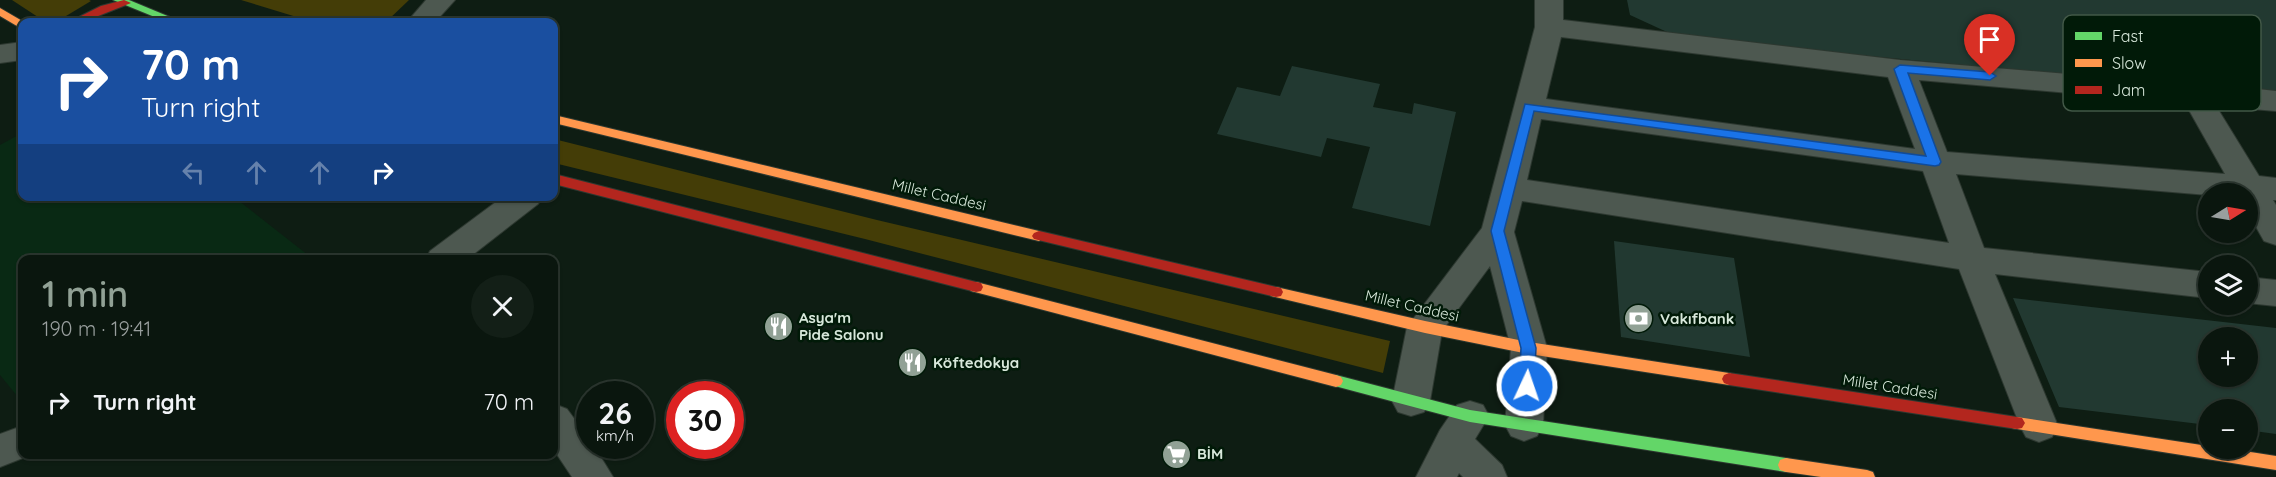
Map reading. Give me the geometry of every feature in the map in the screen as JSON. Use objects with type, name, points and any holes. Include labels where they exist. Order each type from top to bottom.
[{"type":"main road","points":[[84,18],[122,2],[165,18]]},
{"type":"main road","points":[[0,11],[18,23]]},
{"type":"main road","name":"Millet Caddesi","points":[[558,119],[729,163],[1425,327],[1529,348],[2276,463]]},
{"type":"main road","points":[[558,180],[1411,401],[1462,428],[1524,425],[1867,477]]},
{"type":"street","points":[[424,18],[441,0]]},
{"type":"street","points":[[1411,401],[1425,327],[1498,231],[1549,14],[1900,69],[2063,82]]},
{"type":"street","points":[[0,54],[18,52]]},
{"type":"street","points":[[1900,69],[1972,259],[2039,426]]},
{"type":"street","points":[[2261,99],[2276,100]]},
{"type":"street","points":[[1529,106],[1935,162],[2262,187]]},
{"type":"street","points":[[2207,111],[2262,187],[2276,233]]},
{"type":"street","points":[[1508,188],[1972,259],[2198,284]]},
{"type":"street","points":[[449,255],[520,201]]},
{"type":"street","points":[[1498,231],[1529,348],[1524,425]]},
{"type":"street","points":[[2258,291],[2276,293]]},
{"type":"street","points":[[558,426],[594,477]]},
{"type":"street","points":[[1435,477],[1444,465],[1462,428]]},
{"type":"street","points":[[1462,428],[1488,477]]},
{"type":"street","points":[[0,451],[18,444]]},
{"type":"shaded area","points":[[12,0],[91,1],[63,18],[39,18]]},
{"type":"shaded area","points":[[241,0],[409,0],[390,18],[300,18]]},
{"type":"shaded area","points":[[18,135],[18,201],[239,201],[308,255],[18,255],[18,397],[0,375],[0,145]]},
{"type":"shaded area","points":[[558,140],[877,220],[1390,341],[1383,373],[865,239],[558,164]]},
{"type":"building","points":[[1627,0],[2276,0],[2276,95],[2261,94],[2261,15],[2063,15],[2063,75],[1680,38],[1630,15]]},
{"type":"building","points":[[1292,66],[1380,84],[1373,107],[1412,114],[1414,103],[1456,112],[1430,226],[1352,208],[1370,147],[1327,138],[1321,157],[1217,134],[1237,87],[1280,96]]},
{"type":"building","points":[[1614,241],[1734,258],[1750,357],[1621,337]]},
{"type":"building","points":[[2013,298],[2276,328],[2276,434],[2258,432],[2258,399],[2198,399],[2198,424],[2059,407]]},
{"type":"traffic: fast","points":[[119,0],[166,18]]},
{"type":"traffic: fast","points":[[1336,381],[1470,416],[1786,465]]},
{"type":"traffic: slow","points":[[0,11],[18,23]]},
{"type":"traffic: slow","points":[[558,120],[1039,236]]},
{"type":"traffic: slow","points":[[976,287],[1336,381]]},
{"type":"traffic: slow","points":[[1276,292],[1425,327],[1529,348],[1729,379]]},
{"type":"traffic: slow","points":[[2017,423],[2276,463]]},
{"type":"traffic: slow","points":[[1786,465],[1867,477]]},
{"type":"traffic: jam","points":[[84,18],[105,8],[125,3]]},
{"type":"traffic: jam","points":[[558,180],[976,287]]},
{"type":"traffic: jam","points":[[1039,236],[1276,292]]},
{"type":"traffic: jam","points":[[1729,379],[2017,423]]},
{"type":"place","name":"Vakıfbank","points":[[1639,319]]},
{"type":"place","name":"Asya'm Pide Salonu","points":[[778,327]]},
{"type":"place","name":"Köftedokya","points":[[912,363]]},
{"type":"place","name":"BİM","points":[[1176,454]]},
{"type":"route","points":[[1527,386],[1529,348],[1498,231],[1529,106],[1935,162],[1900,69],[1990,76]]}]
